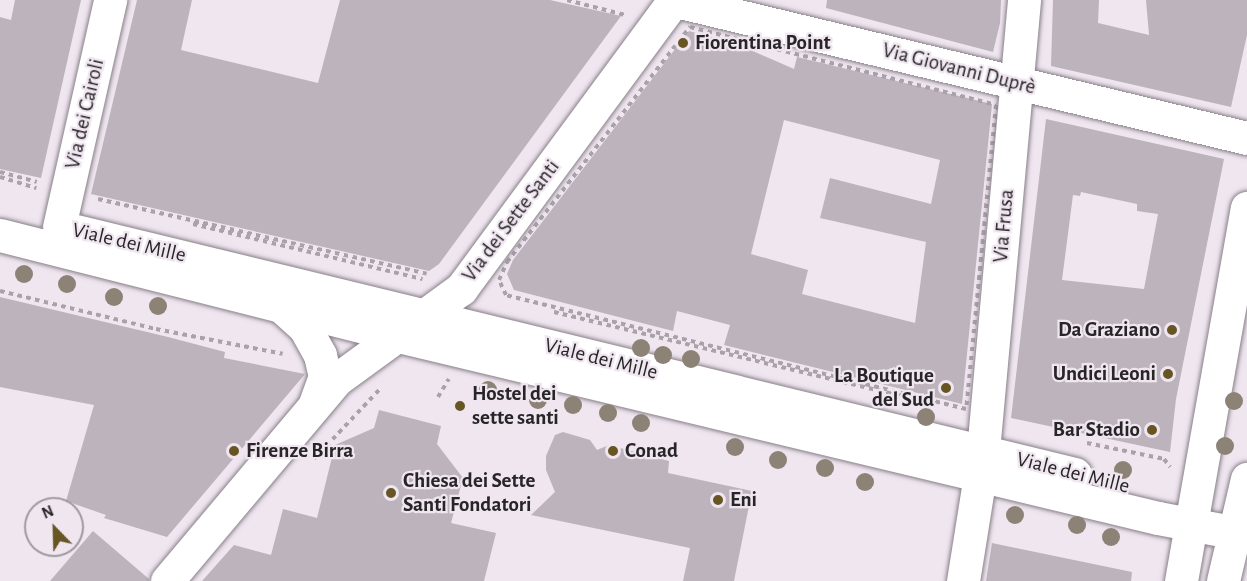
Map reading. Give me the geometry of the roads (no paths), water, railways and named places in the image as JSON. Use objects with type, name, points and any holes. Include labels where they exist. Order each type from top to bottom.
[{"type":"street","name":"Via dei Cairoli","points":[[59,227],[110,0]]},
{"type":"street","name":"Via Giovanni Duprè","points":[[673,0],[1007,93],[1247,138]]},
{"type":"street","name":"Via dei Sette Santi","points":[[167,581],[313,407],[356,362],[424,315],[470,278],[673,0]]},
{"type":"street","name":"Via Frusa","points":[[963,581],[981,463],[1007,93],[1024,0]]},
{"type":"street","points":[[1181,581],[1247,208]]},
{"type":"street","name":"Viale dei Mille","points":[[0,213],[424,315],[981,463]]},
{"type":"street","name":"Viale dei Mille","points":[[0,235],[394,335],[981,463],[1156,494],[1192,524],[1241,534]]},
{"type":"street","name":"Via dei Sette Santi","points":[[280,306],[305,328],[324,365],[324,385],[313,407]]},
{"type":"street","points":[[1223,581],[1241,534],[1247,479]]},
{"type":"place","name":"Fiorentina Point","points":[[683,43]]},
{"type":"place","name":"Da Graziano","points":[[1172,330]]},
{"type":"place","name":"Undici Leoni","points":[[1168,374]]},
{"type":"place","name":"La Boutique del Sud","points":[[946,388]]},
{"type":"place","name":"Hostel dei sette santi","points":[[460,406]]},
{"type":"place","name":"Bar Stadio","points":[[1152,430]]},
{"type":"place","name":"Firenze Birra","points":[[234,451]]},
{"type":"place","name":"Conad","points":[[613,451]]},
{"type":"place","name":"Chiesa dei Sette Santi Fondatori","points":[[391,493]]},
{"type":"place","name":"Eni","points":[[718,500]]}]
